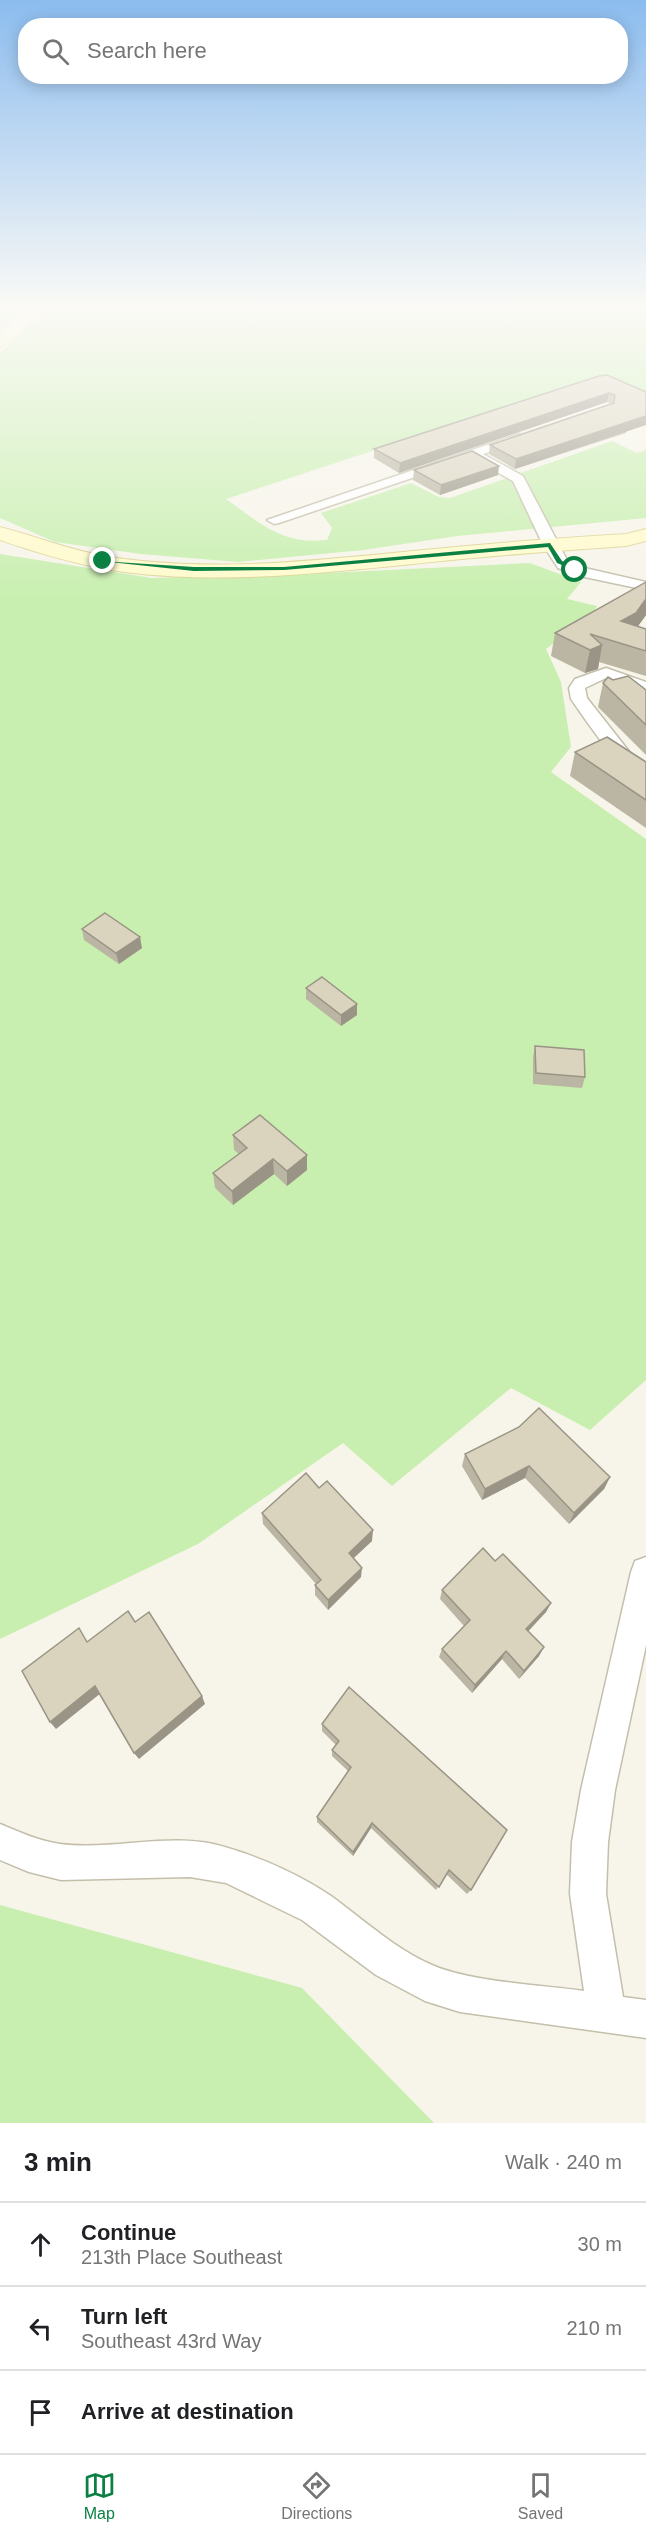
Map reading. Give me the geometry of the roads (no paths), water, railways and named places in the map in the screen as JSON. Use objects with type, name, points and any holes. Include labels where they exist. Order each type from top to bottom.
[{"type":"main road","points":[[0,533],[54,552],[103,561],[145,566],[238,570],[636,538],[646,545]]},
{"type":"street","points":[[274,520],[527,435]]},
{"type":"street","points":[[473,454],[518,479],[550,545],[560,562],[567,568],[646,586]]},
{"type":"street","points":[[646,687],[606,673],[581,682],[576,688],[579,699],[625,758],[646,776]]},
{"type":"street","points":[[607,2015],[588,1894],[590,1842],[598,1790],[646,1572]]},
{"type":"street","points":[[0,1842],[29,1854],[62,1863],[190,1859],[227,1865],[265,1881],[315,1907],[389,1962],[425,1982],[460,1993],[646,2019]]}]
